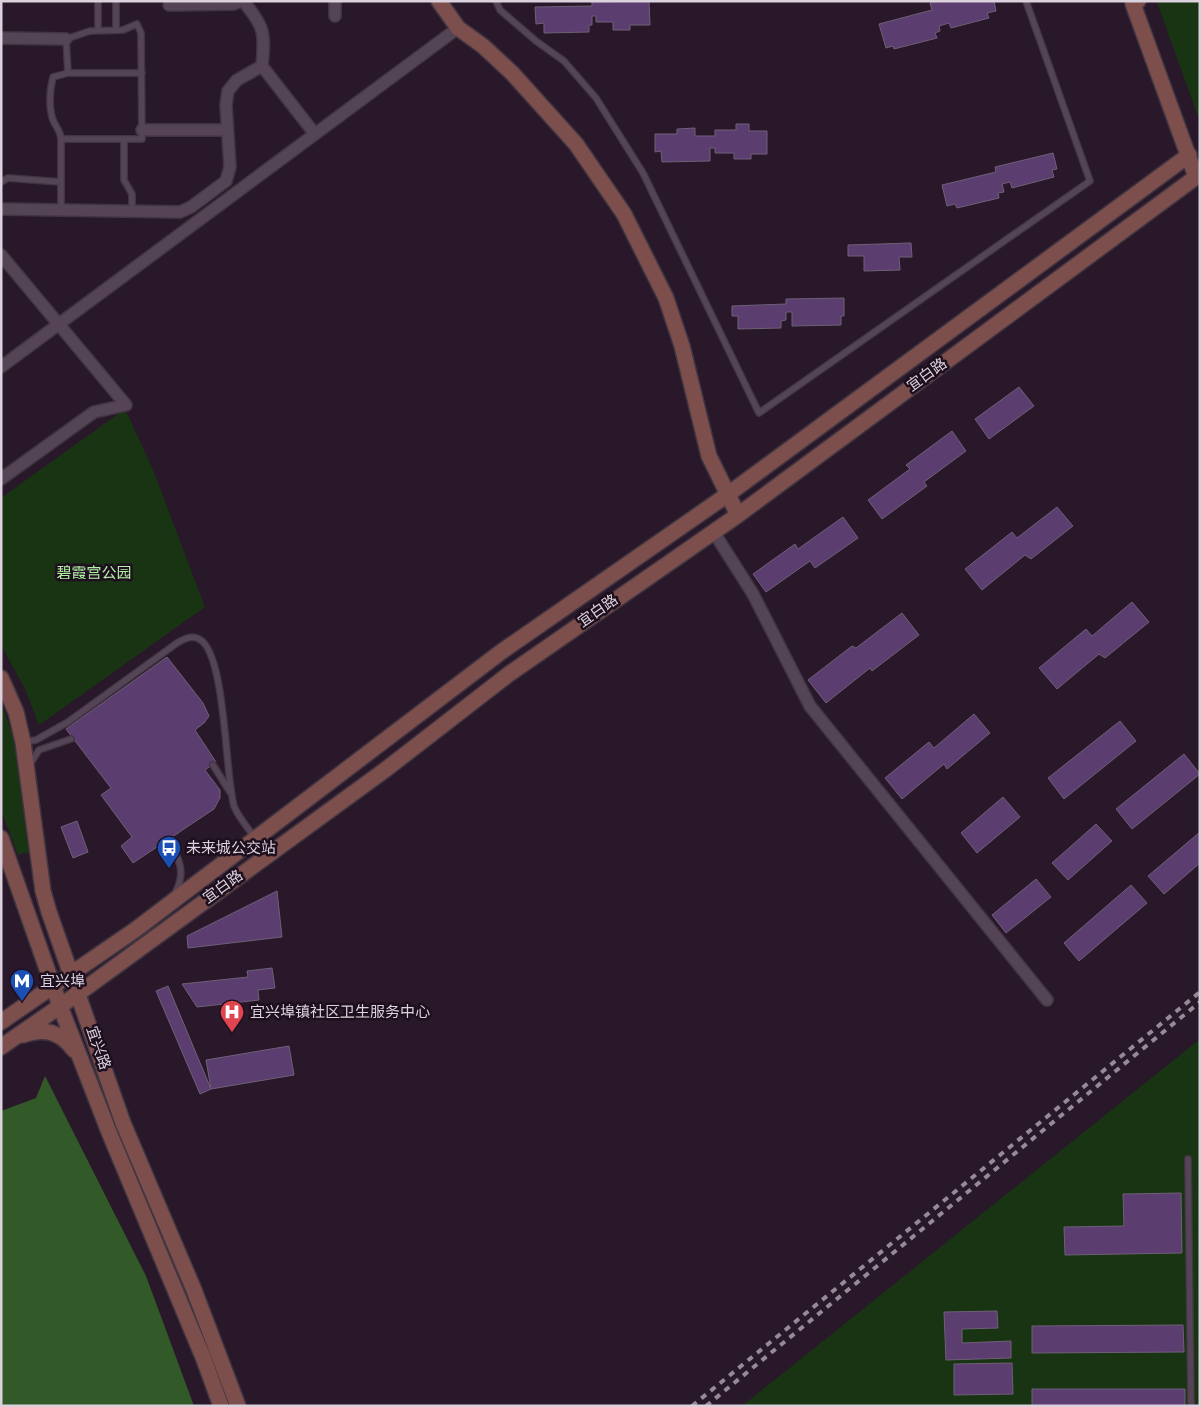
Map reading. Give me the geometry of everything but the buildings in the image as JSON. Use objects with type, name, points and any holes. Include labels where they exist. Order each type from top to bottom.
[{"type":"street","points":[[169,5],[234,4],[242,1],[256,17],[264,32],[262,66],[314,133]]},
{"type":"street","points":[[335,1],[335,16]]},
{"type":"street","points":[[439,1],[458,28],[484,46],[512,73],[576,144],[624,214],[666,298],[682,346],[709,456],[738,514]]},
{"type":"street","points":[[2,1022],[50,984],[71,972],[167,906],[501,652],[727,495],[1189,155],[1134,2]]},
{"type":"street","points":[[1,367],[458,28]]},
{"type":"street","points":[[1,38],[66,39]]},
{"type":"street","points":[[1,209],[61,212],[180,212],[191,208],[226,181],[230,167],[227,130],[228,92],[237,80],[262,66]]},
{"type":"street","points":[[142,130],[227,130]]},
{"type":"street","name":"宜白路","points":[[1,1047],[60,1009],[385,770],[509,674],[738,514],[1196,177],[1189,155]]},
{"type":"street","points":[[1,255],[126,405],[94,412],[1,479]]},
{"type":"street","points":[[713,531],[753,594],[810,706],[1047,1000]]},
{"type":"street","name":"宜兴路","points":[[1,678],[16,712],[23,742],[43,890],[53,922],[142,1170],[197,1298],[238,1406]]},
{"type":"street","name":"宜兴路","points":[[1,838],[50,984],[221,1406]]},
{"type":"street","points":[[14,1037],[39,1010],[50,984],[54,950],[53,922]]},
{"type":"street","points":[[2,1022],[39,1010],[60,1009],[79,1020],[99,1048]]},
{"type":"street","points":[[14,1037],[39,1031],[56,1033],[64,1038],[81,1058]]},
{"type":"lane","points":[[98,1],[98,30]]},
{"type":"lane","points":[[116,1],[116,30]]},
{"type":"lane","points":[[496,1],[500,10],[536,41],[564,61],[601,105],[643,173],[759,413],[1090,181],[1026,1]]},
{"type":"lane","points":[[61,139],[142,139],[141,33],[137,24],[123,30],[98,30],[66,39],[68,74]]},
{"type":"lane","points":[[61,212],[61,139],[52,117],[53,77],[68,74],[142,74]]},
{"type":"lane","points":[[124,139],[124,180],[132,194],[132,212]]},
{"type":"lane","points":[[1,182],[8,178],[61,182]]},
{"type":"lane","points":[[23,742],[36,740],[50,734],[178,643],[193,637],[201,640],[212,655],[222,709],[234,808],[256,840]]},
{"type":"lane","points":[[28,778],[31,761],[39,750],[71,738]]},
{"type":"lane","points":[[213,765],[232,796]]},
{"type":"lane","points":[[167,906],[179,886],[182,871],[178,855],[169,841]]},
{"type":"lane","points":[[1188,1159],[1191,1406]]},
{"type":"green space","points":[[1156,1],[1200,1],[1200,122],[1158,5]]},
{"type":"green space","name":"碧霞宫公园","points":[[125,409],[152,467],[205,607],[39,725],[25,689],[1,645],[1,498]]},
{"type":"green space","points":[[1,702],[14,739],[29,852],[18,855],[1,810]]},
{"type":"green space","points":[[1200,1039],[1200,1406],[742,1406]]},
{"type":"green space","points":[[45,1076],[146,1276],[194,1406],[1,1406],[1,1111],[36,1098]]},
{"type":"railway","points":[[692,1406],[1200,992]]},
{"type":"railway","points":[[706,1406],[1200,1002]]},
{"type":"place","name":"未来城公交站","points":[[169,869]]},
{"type":"place","name":"宜兴埠","points":[[22,1002]]},
{"type":"place","name":"宜兴埠镇社区卫生服务中心","points":[[232,1033]]}]
